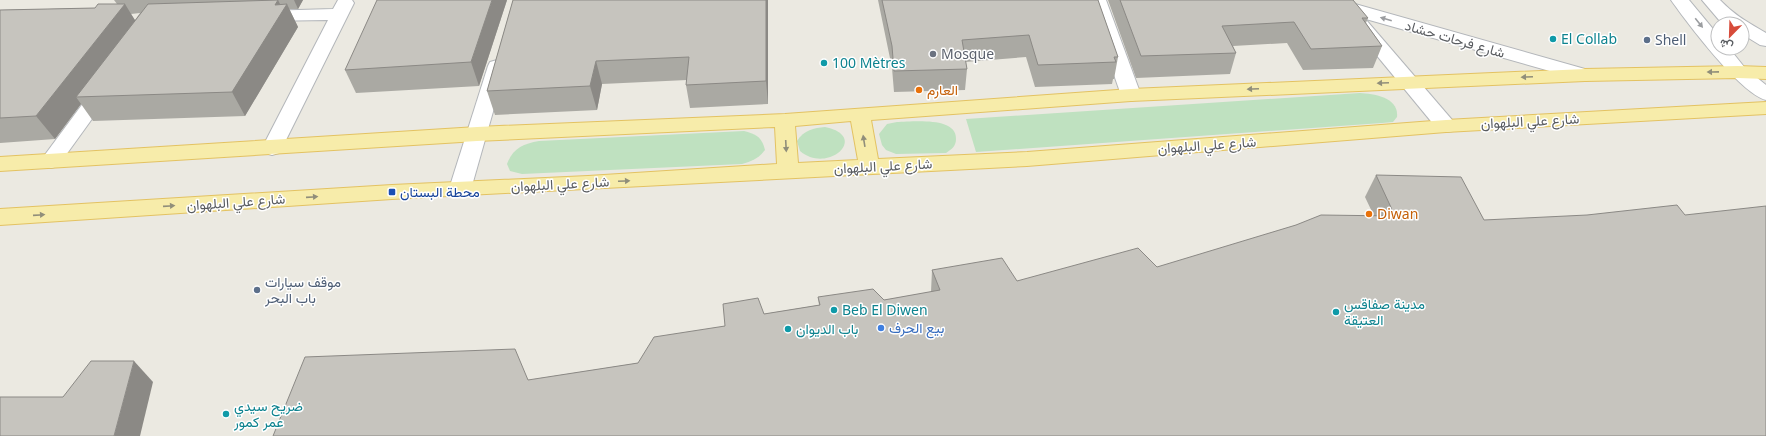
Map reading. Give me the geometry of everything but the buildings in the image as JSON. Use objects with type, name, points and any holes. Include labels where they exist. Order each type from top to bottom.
[{"type":"main road","points":[[0,164],[477,134],[785,120],[1131,95],[1585,75],[1738,72],[1766,73]]},
{"type":"main road","name":"شارع علي البلهوان","points":[[0,217],[460,189],[596,183],[869,166],[1027,159],[1446,126],[1766,108]]},
{"type":"main road","points":[[860,115],[869,166]]},
{"type":"main road","points":[[785,120],[788,172]]},
{"type":"street","points":[[1097,0],[1131,95]]},
{"type":"street","name":"شارع فرحات حشاد","points":[[1325,0],[1345,4],[1585,75]]},
{"type":"street","points":[[1680,0],[1710,36]]},
{"type":"street","points":[[1711,0],[1725,16]]},
{"type":"street","points":[[1345,4],[1408,82],[1446,126]]},
{"type":"street","points":[[244,16],[343,7]]},
{"type":"street","points":[[272,148],[343,7]]},
{"type":"street","points":[[1750,32],[1766,41]]},
{"type":"street","points":[[460,189],[501,53]]},
{"type":"street","points":[[1726,56],[1738,72],[1766,94]]},
{"type":"street","points":[[51,161],[115,74]]},
{"type":"green space","points":[[1360,93],[1372,94],[1390,101],[1397,110],[1397,117],[1393,122],[1382,123],[976,152],[966,119]]},
{"type":"green space","points":[[922,121],[949,127],[954,132],[956,139],[955,144],[952,149],[946,153],[896,154],[886,150],[882,145],[879,134],[887,124]]},
{"type":"green space","points":[[825,127],[838,132],[844,138],[844,145],[840,151],[832,156],[822,159],[811,157],[800,151],[797,141],[803,134],[813,129]]},
{"type":"green space","points":[[744,131],[752,133],[758,137],[765,150],[760,156],[742,164],[522,174],[510,171],[507,164],[512,154],[516,150],[523,145],[539,141]]},
{"type":"place","name":"El Collab","points":[[1553,39]]},
{"type":"place","name":"Shell","points":[[1647,40]]},
{"type":"place","name":"Mosque","points":[[933,54]]},
{"type":"place","name":"100 Mètres","points":[[824,63]]},
{"type":"place","name":"العارم","points":[[919,90]]},
{"type":"place","name":"محطة البستان","points":[[392,192]]},
{"type":"place","name":"Diwan","points":[[1369,214]]},
{"type":"place","name":"موقف سيارات باب البحر","points":[[257,290]]},
{"type":"place","name":"Beb El Diwen","points":[[834,310]]},
{"type":"place","name":"مدينة صفاقس العتيقة","points":[[1336,312]]},
{"type":"place","name":"بيع الحرف","points":[[881,328]]},
{"type":"place","name":"باب الديوان","points":[[788,329]]},
{"type":"place","name":"ضريح سيدي عمر كمور","points":[[226,414]]}]
